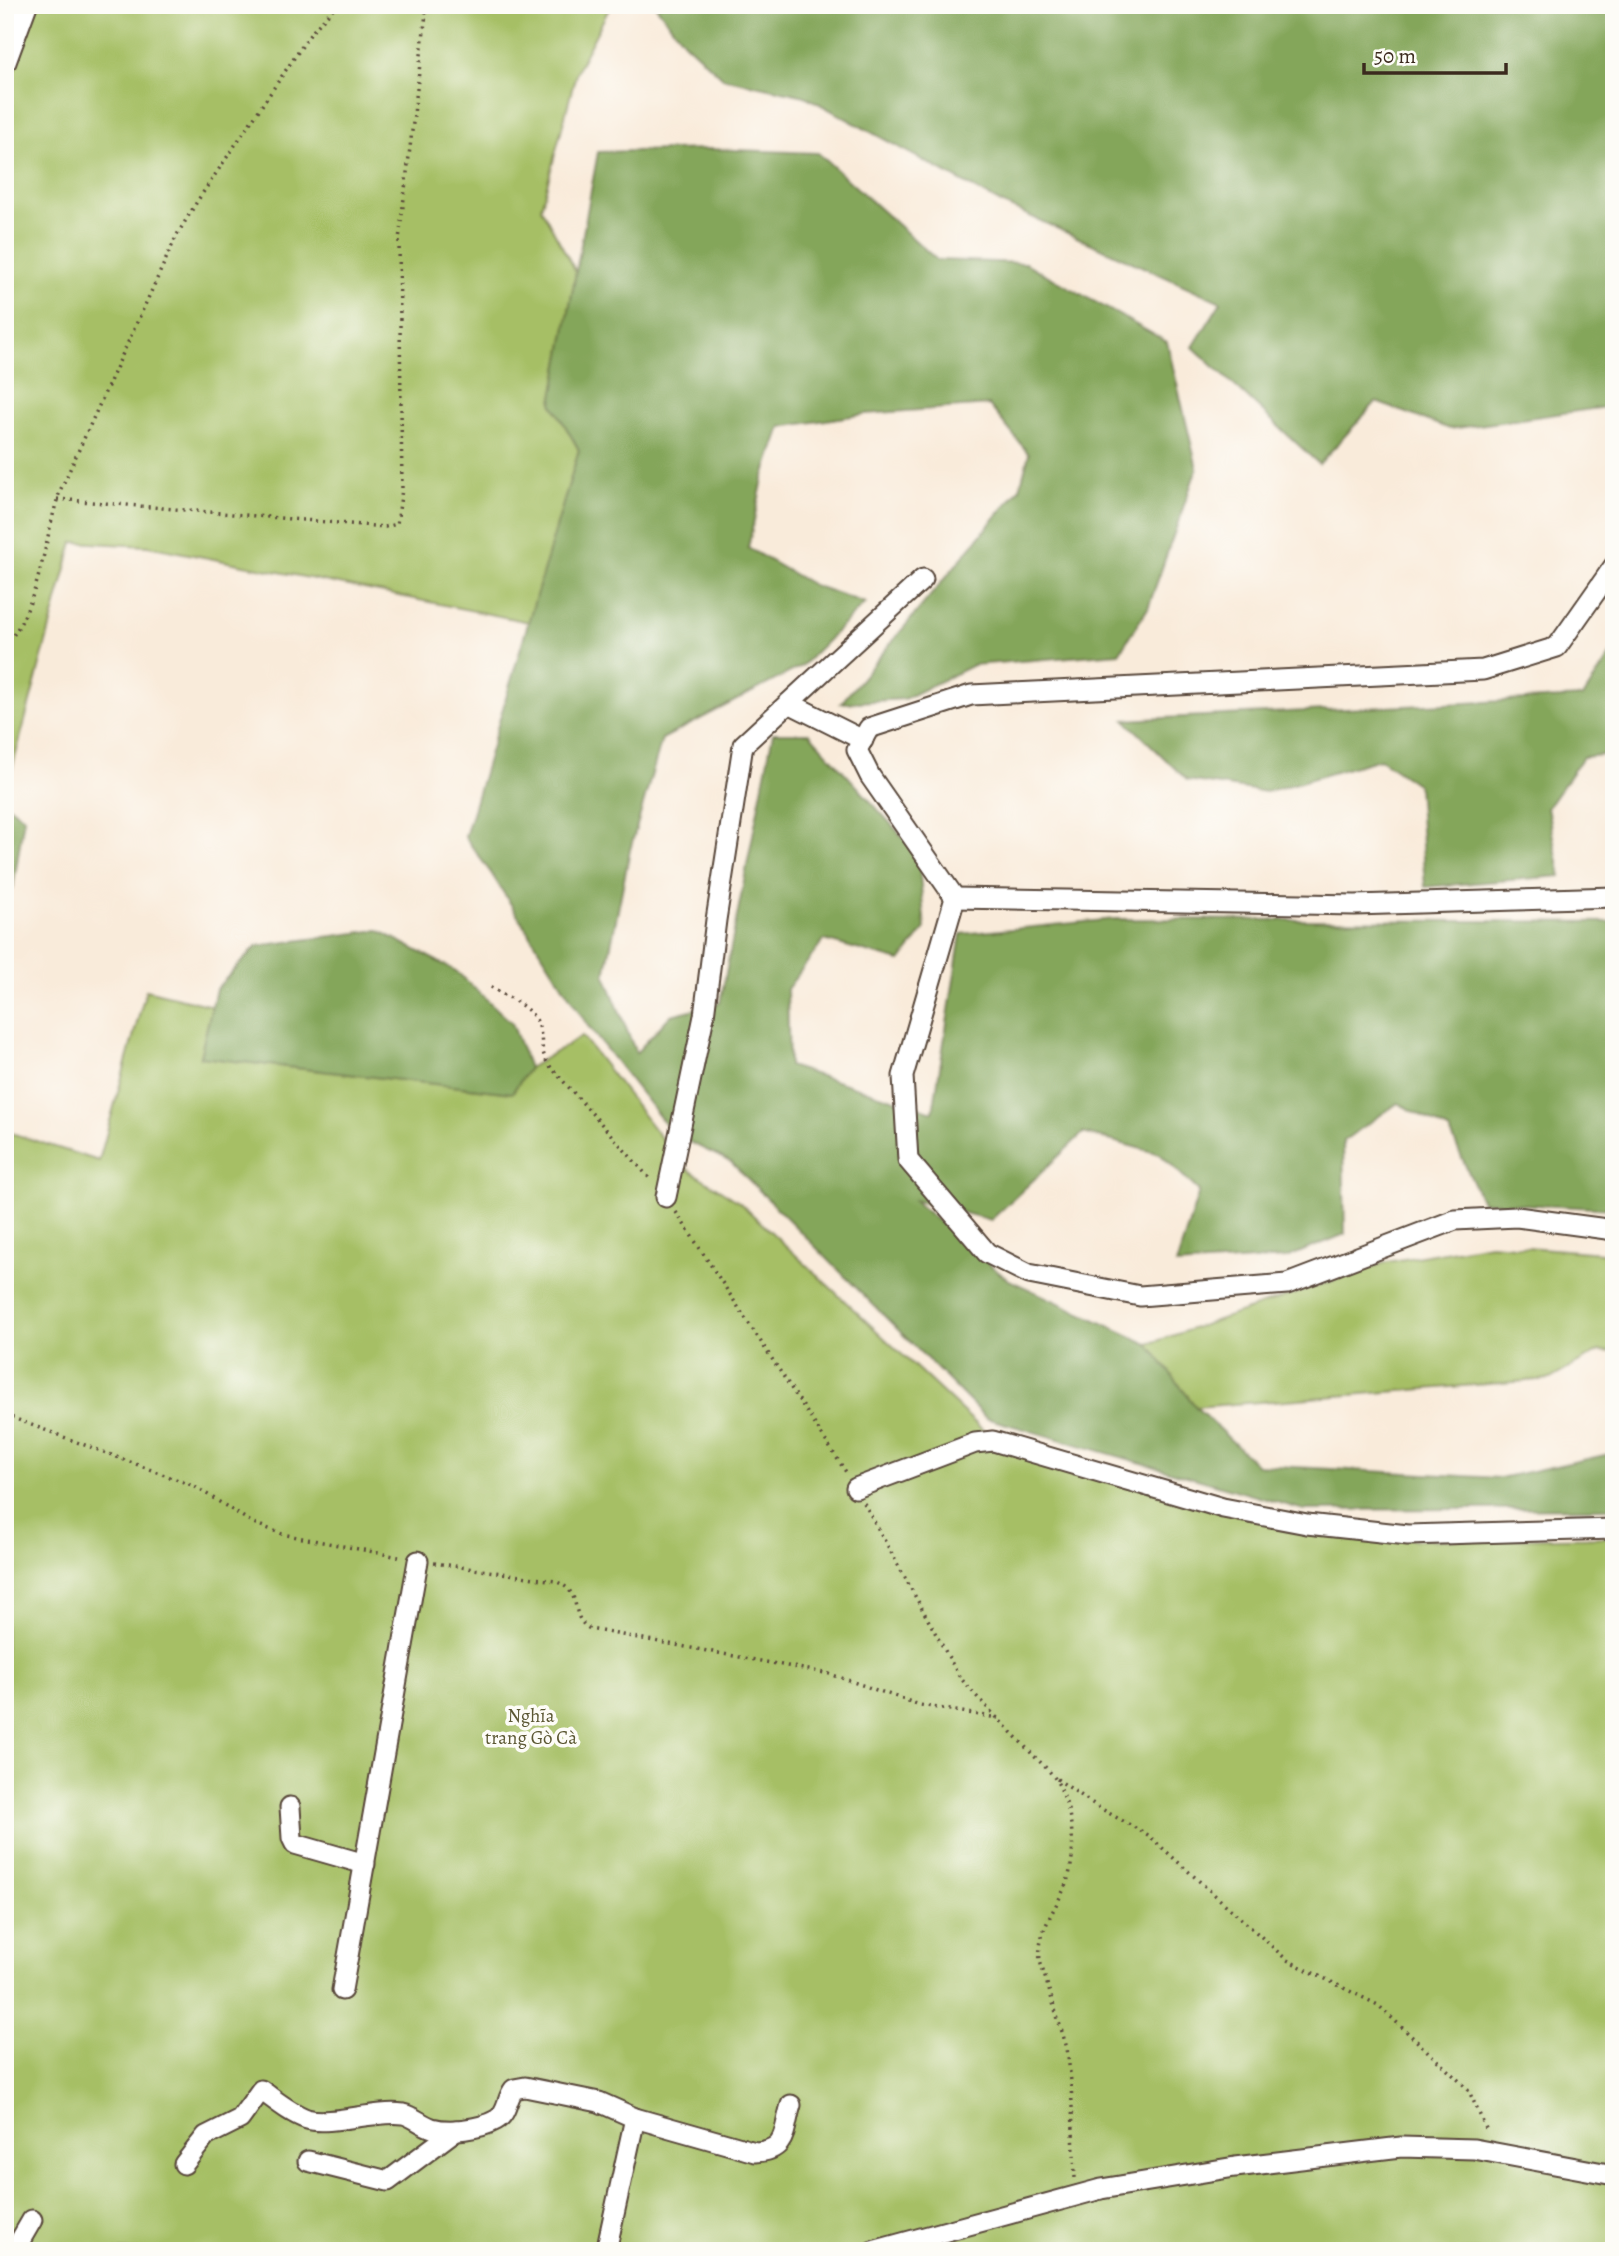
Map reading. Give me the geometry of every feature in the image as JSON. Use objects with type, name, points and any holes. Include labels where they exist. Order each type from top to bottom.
[{"type":"street","points":[[6,62],[27,5]]},
{"type":"street","points":[[955,898],[870,776],[857,750],[869,728],[971,695],[1483,670],[1557,648],[1614,566]]},
{"type":"street","points":[[666,1197],[704,1016],[743,745],[923,579]]},
{"type":"street","points":[[789,703],[863,740]]},
{"type":"street","points":[[955,898],[1355,905],[1614,897]]},
{"type":"street","points":[[955,898],[903,1076],[908,1160],[987,1253],[1029,1274],[1140,1296],[1287,1284],[1455,1220],[1517,1217],[1614,1230]]},
{"type":"street","points":[[856,1488],[975,1443],[993,1441],[1223,1508],[1307,1524],[1408,1535],[1614,1529]]},
{"type":"street","points":[[342,1990],[418,1561]]},
{"type":"street","points":[[289,1807],[295,1844],[365,1864]]},
{"type":"street","points":[[184,2164],[206,2136],[240,2119],[261,2090],[307,2119],[405,2114],[433,2128],[456,2130],[494,2121],[504,2113],[510,2094],[519,2087],[599,2102],[635,2118],[741,2149],[766,2152],[775,2149],[783,2140],[791,2105]]},
{"type":"street","points":[[606,2251],[635,2118]]},
{"type":"street","points":[[308,2161],[388,2181],[456,2130]]},
{"type":"street","points":[[873,2251],[1101,2189],[1235,2167],[1401,2147],[1474,2149],[1614,2175]]},
{"type":"street","points":[[20,2251],[21,2239],[32,2220]]},
{"type":"path","points":[[5,646],[25,614],[36,584],[57,499],[177,235],[311,33],[336,5]]},
{"type":"path","points":[[57,499],[385,527],[397,524],[402,489],[398,240],[427,5]]},
{"type":"path","points":[[606,5],[618,8],[642,5]]},
{"type":"path","points":[[491,987],[535,1016],[543,1057],[548,1065],[666,1197],[856,1488],[959,1676],[977,1699],[1055,1778],[1098,1807],[1148,1835],[1287,1960],[1378,2005],[1468,2089],[1492,2142],[1503,2154]]},
{"type":"path","points":[[5,1415],[194,1486],[251,1522],[282,1534],[418,1561],[555,1581],[566,1586],[573,1594],[579,1618],[584,1626],[590,1629],[830,1674],[920,1705],[998,1718]]},
{"type":"path","points":[[1055,1778],[1068,1811],[1072,1841],[1070,1870],[1063,1891],[1042,1932],[1039,1947],[1040,1961],[1067,2048],[1076,2197]]},
{"type":"green space","points":[[5,5],[611,5],[577,70],[541,208],[576,272],[552,403],[579,449],[529,622],[148,546],[73,542],[5,795]]},
{"type":"green space","points":[[655,5],[1614,5],[1614,406],[1450,429],[1376,402],[1319,464],[1193,347],[1221,302],[1003,204],[805,96],[723,78],[684,42]]},
{"type":"green space","points":[[708,149],[818,153],[937,260],[1025,263],[1167,342],[1197,468],[1148,608],[1119,653],[973,665],[904,699],[841,703],[1020,488],[1029,454],[989,405],[865,414],[781,427],[763,479],[748,548],[813,585],[865,603],[802,666],[662,739],[630,850],[605,975],[636,1053],[671,1015],[720,1003],[773,733],[809,733],[918,854],[925,929],[900,961],[824,940],[787,989],[789,1066],[933,1112],[961,934],[1115,919],[1614,922],[1613,1209],[1482,1202],[1450,1131],[1398,1103],[1343,1141],[1345,1234],[1286,1258],[1176,1265],[1199,1191],[1160,1154],[1083,1133],[991,1220],[913,1200],[1007,1279],[1148,1344],[1196,1407],[1257,1465],[1500,1478],[1614,1453],[1614,1508],[1304,1510],[986,1418],[731,1162],[673,1134],[588,1026],[491,873],[465,837],[579,450],[552,403],[598,152]]},
{"type":"green space","points":[[1614,649],[1614,754],[1583,757],[1547,808],[1561,876],[1425,887],[1418,785],[1380,759],[1266,792],[1187,780],[1125,720],[1583,697]]},
{"type":"green space","points":[[5,803],[24,818],[13,888],[5,892]]},
{"type":"green space","points":[[378,930],[456,971],[512,1023],[529,1068],[512,1093],[200,1057],[216,989],[257,946]]},
{"type":"green space","name":"Nghĩa trang Gò Cà","points":[[146,990],[212,1006],[200,1057],[512,1093],[529,1068],[582,1036],[683,1166],[739,1202],[988,1435],[1216,1500],[1419,1540],[1614,1537],[1614,2251],[5,2251],[5,1131],[99,1161]]},
{"type":"green space","points":[[1490,1244],[1614,1254],[1614,1352],[1599,1351],[1550,1379],[1196,1407],[1148,1344],[1387,1262]]}]
